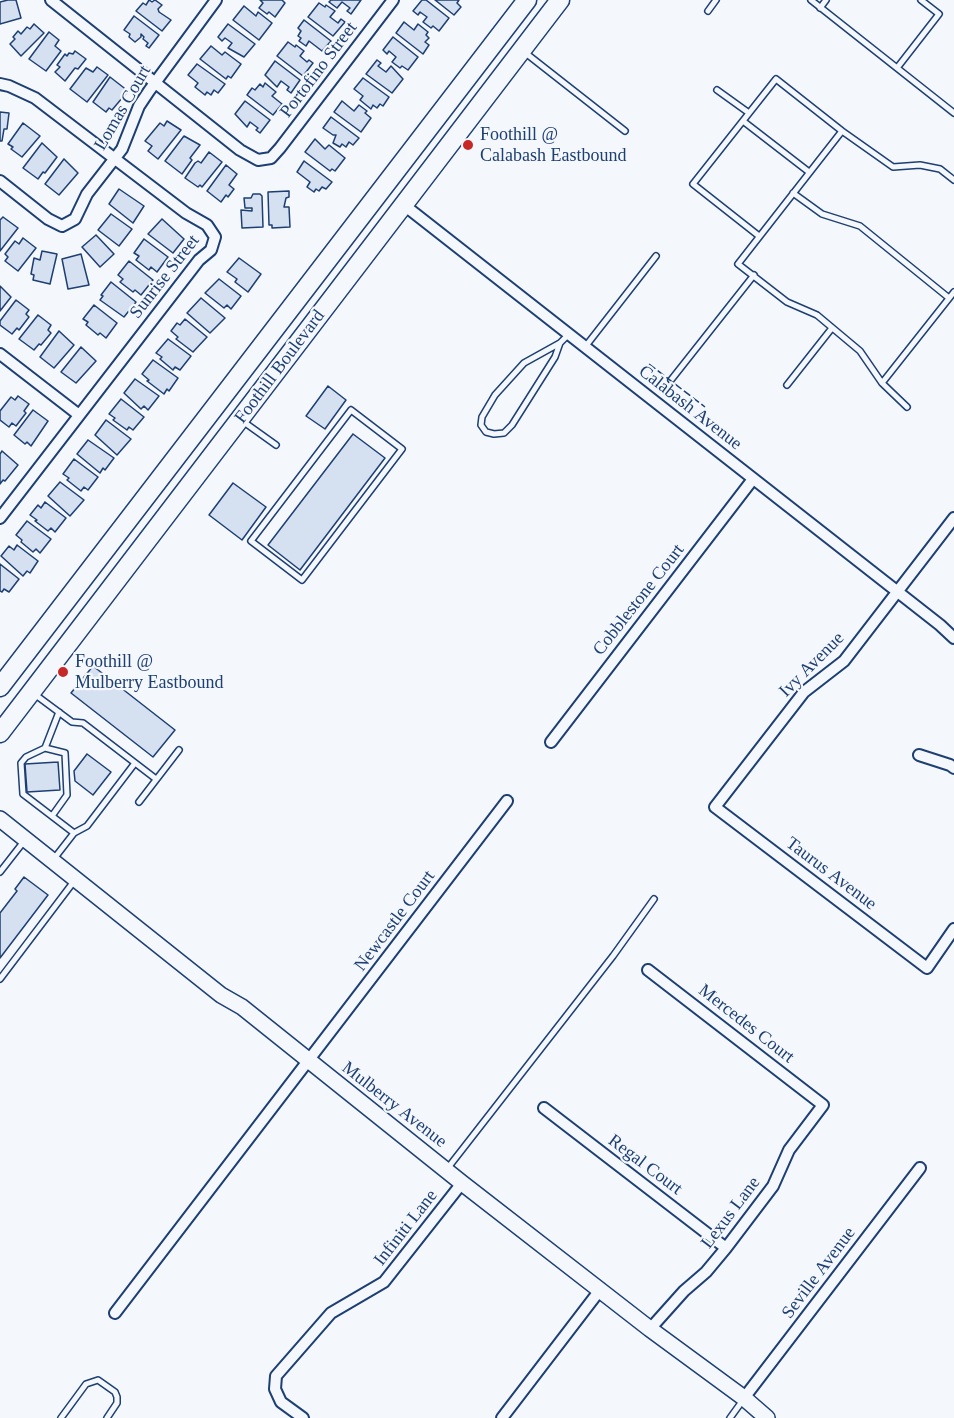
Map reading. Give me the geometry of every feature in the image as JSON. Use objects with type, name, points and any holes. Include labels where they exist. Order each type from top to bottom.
[{"type":"main road","name":"Foothill Boulevard","points":[[0,687],[527,0]]},
{"type":"main road","name":"Foothill Boulevard","points":[[0,733],[561,0]]},
{"type":"street","points":[[51,0],[155,81]]},
{"type":"street","name":"Lomas Court","points":[[0,181],[48,219],[62,226],[75,219],[87,194],[122,148],[140,106],[155,81],[216,0]]},
{"type":"street","name":"Portofino Street","points":[[155,81],[240,150],[258,160],[271,158],[393,0]]},
{"type":"street","name":"Sunrise Street","points":[[0,84],[35,98],[186,213],[207,225],[215,237],[211,250],[199,260],[0,518]]},
{"type":"street","name":"Calabash Avenue","points":[[404,205],[954,638]]},
{"type":"street","points":[[0,354],[79,415]]},
{"type":"street","name":"Cobblestone Court","points":[[551,742],[753,479]]},
{"type":"street","name":"Ivy Avenue","points":[[715,807],[804,692],[844,661],[954,518]]},
{"type":"street","points":[[919,755],[954,768]]},
{"type":"street","name":"Newcastle Court","points":[[115,1313],[507,801]]},
{"type":"street","name":"Taurus Avenue","points":[[715,807],[927,968],[954,929]]},
{"type":"street","name":"Mulberry Avenue","points":[[0,819],[221,995],[242,1007],[462,1183],[650,1329],[744,1398],[767,1418]]},
{"type":"street","name":"Mercedes Court","points":[[648,970],[823,1105]]},
{"type":"street","name":"Lexus Lane","points":[[650,1329],[684,1291],[706,1272],[726,1248],[773,1186],[789,1150],[823,1105]]},
{"type":"street","name":"Regal Court","points":[[544,1108],[726,1248]]},
{"type":"street","name":"Seville Avenue","points":[[744,1398],[920,1168]]},
{"type":"street","name":"Infiniti Lane","points":[[303,1418],[281,1402],[275,1389],[276,1376],[331,1313],[384,1282],[462,1183]]},
{"type":"street","points":[[502,1418],[600,1290]]},
{"type":"lane","points":[[708,11],[716,0]]},
{"type":"lane","points":[[811,0],[954,113]]},
{"type":"lane","points":[[820,8],[826,0]]},
{"type":"lane","points":[[897,68],[939,14],[921,0]]},
{"type":"lane","points":[[522,50],[625,131]]},
{"type":"lane","points":[[759,236],[693,184],[776,79],[842,131],[893,167],[920,165],[940,169],[954,180]]},
{"type":"lane","points":[[717,90],[749,113]]},
{"type":"lane","points":[[743,121],[809,172]]},
{"type":"lane","points":[[842,131],[738,264],[787,302],[817,315],[860,351],[882,383],[907,407]]},
{"type":"lane","points":[[793,193],[822,214],[860,226],[949,298]]},
{"type":"lane","points":[[585,347],[656,256]]},
{"type":"lane","points":[[671,380],[754,275]]},
{"type":"lane","points":[[882,383],[954,292]]},
{"type":"lane","points":[[787,385],[832,328]]},
{"type":"lane","points":[[560,343],[555,357],[512,425],[504,433],[486,432],[481,425],[482,417],[495,395],[524,363],[560,343],[569,334]]},
{"type":"lane","points":[[351,410],[402,449],[302,580],[251,541],[284,498],[351,410]]},
{"type":"lane","points":[[240,419],[276,445]]},
{"type":"lane","points":[[32,692],[72,722],[83,723],[156,779]]},
{"type":"lane","points":[[45,748],[59,712]]},
{"type":"lane","points":[[52,816],[67,795],[65,753],[45,748],[26,757],[21,763],[23,794],[74,833]]},
{"type":"lane","points":[[139,802],[179,750]]},
{"type":"lane","points":[[53,861],[74,833],[87,826],[135,763]]},
{"type":"lane","points":[[0,872],[26,840]]},
{"type":"lane","points":[[0,979],[76,879]]},
{"type":"lane","points":[[446,1170],[613,956],[654,899]]},
{"type":"lane","points":[[60,1418],[86,1384],[98,1380],[115,1392],[117,1397],[117,1403],[107,1418]]},
{"type":"lane","points":[[730,1418],[744,1398]]},
{"type":"building","points":[[16,0],[21,18],[0,24],[0,2]]},
{"type":"building","points":[[149,0],[152,2],[155,0],[162,5],[158,9],[159,12],[171,20],[162,31],[136,11],[143,3],[146,5]]},
{"type":"building","points":[[260,0],[282,0],[285,3],[275,17],[259,8],[263,3]]},
{"type":"building","points":[[331,0],[361,0],[351,14],[347,11],[350,8],[342,2],[337,8],[329,2]]},
{"type":"building","points":[[422,0],[426,0],[449,18],[439,31],[423,22],[427,17],[420,12],[418,15],[413,11]]},
{"type":"building","points":[[435,0],[459,0],[457,3],[461,7],[454,15]]},
{"type":"building","points":[[319,3],[335,11],[330,17],[338,23],[341,19],[345,22],[333,36],[308,17]]},
{"type":"building","points":[[244,6],[256,16],[258,12],[272,23],[259,40],[233,20]]},
{"type":"building","points":[[134,16],[159,35],[149,48],[141,34],[135,42],[124,30]]},
{"type":"building","points":[[304,20],[331,41],[322,51],[309,41],[306,46],[299,41],[301,38],[298,36],[301,31],[298,28]]},
{"type":"building","points":[[404,22],[414,30],[418,24],[428,32],[426,35],[429,38],[425,42],[429,45],[423,54],[396,33]]},
{"type":"building","points":[[34,24],[44,33],[21,56],[10,44],[18,31],[21,34],[27,27],[30,29]]},
{"type":"building","points":[[228,24],[255,44],[244,57],[228,48],[232,43],[225,38],[222,41],[218,37]]},
{"type":"building","points":[[49,32],[59,40],[55,46],[61,51],[46,71],[29,59]]},
{"type":"building","points":[[393,37],[418,57],[408,70],[392,62],[396,57],[389,51],[387,54],[383,50]]},
{"type":"building","points":[[288,42],[304,51],[300,56],[307,62],[309,60],[313,63],[303,76],[277,56]]},
{"type":"building","points":[[211,46],[222,55],[225,52],[241,64],[231,78],[228,76],[226,79],[200,59]]},
{"type":"building","points":[[75,51],[86,59],[65,81],[55,72],[60,67],[57,65],[65,54],[67,56]]},
{"type":"building","points":[[377,60],[381,63],[378,66],[386,72],[391,66],[403,79],[392,93],[366,74]]},
{"type":"building","points":[[275,61],[300,80],[291,93],[287,90],[289,87],[281,81],[277,87],[265,75]]},
{"type":"building","points":[[197,64],[225,84],[218,93],[214,90],[211,95],[207,92],[205,95],[195,87],[198,83],[188,75]]},
{"type":"building","points":[[97,67],[108,75],[87,102],[70,89],[86,68],[93,72]]},
{"type":"building","points":[[110,77],[128,91],[112,110],[109,108],[106,112],[93,102]]},
{"type":"building","points":[[363,78],[389,97],[383,106],[380,104],[377,108],[373,105],[371,109],[360,100],[363,96],[354,89]]},
{"type":"building","points":[[265,83],[276,92],[272,96],[282,104],[273,115],[247,95],[252,88],[255,90],[260,84],[263,87]]},
{"type":"building","points":[[245,101],[270,120],[260,133],[256,130],[258,128],[250,122],[247,127],[235,114]]},
{"type":"building","points":[[342,101],[354,111],[359,105],[367,111],[365,113],[371,118],[361,132],[334,112]]},
{"type":"building","points":[[0,112],[9,113],[7,129],[4,129],[2,141],[0,141]]},
{"type":"building","points":[[331,117],[359,138],[353,145],[349,142],[346,147],[342,144],[340,147],[333,143],[336,135],[323,128]]},
{"type":"building","points":[[167,121],[181,130],[158,159],[148,151],[152,146],[145,141],[160,123],[164,126]]},
{"type":"building","points":[[23,123],[40,136],[22,157],[8,144]]},
{"type":"building","points":[[184,136],[200,145],[182,174],[165,161]]},
{"type":"building","points":[[315,139],[325,149],[329,145],[345,158],[335,171],[332,169],[330,171],[305,152]]},
{"type":"building","points":[[42,143],[57,157],[38,179],[23,168]]},
{"type":"building","points":[[209,152],[222,162],[202,187],[200,185],[198,187],[185,178],[195,163],[198,161],[201,163]]},
{"type":"building","points":[[64,159],[78,173],[59,195],[45,184]]},
{"type":"building","points":[[304,161],[332,182],[326,189],[322,187],[319,191],[316,189],[314,192],[307,187],[310,182],[297,172]]},
{"type":"building","points":[[226,165],[237,174],[229,185],[234,189],[221,202],[207,191]]},
{"type":"building","points":[[119,189],[144,206],[133,223],[109,204]]},
{"type":"building","points":[[289,191],[284,207],[289,207],[290,227],[272,228],[272,225],[269,225],[268,192]]},
{"type":"building","points":[[253,194],[262,196],[263,227],[242,228],[241,210],[252,211],[252,208],[245,208],[244,198],[251,198]]},
{"type":"building","points":[[111,214],[132,229],[119,246],[98,230]]},
{"type":"building","points":[[3,217],[18,228],[0,251],[0,220]]},
{"type":"building","points":[[162,219],[184,239],[173,253],[148,234]]},
{"type":"building","points":[[96,235],[114,254],[100,267],[82,247]]},
{"type":"building","points":[[23,238],[36,248],[18,271],[5,261],[8,257],[5,254],[15,241],[19,244]]},
{"type":"building","points":[[144,239],[168,257],[157,272],[151,267],[149,270],[136,260],[139,256],[134,253]]},
{"type":"building","points":[[42,251],[57,254],[50,284],[33,280],[34,275],[31,274],[34,258],[40,260]]},
{"type":"building","points":[[81,254],[89,285],[68,289],[62,259]]},
{"type":"building","points":[[239,258],[261,274],[248,292],[235,282],[237,279],[227,272]]},
{"type":"building","points":[[129,261],[153,280],[141,295],[120,282],[123,279],[118,275]]},
{"type":"building","points":[[219,279],[241,296],[231,309],[227,305],[224,308],[205,293]]},
{"type":"building","points":[[111,282],[136,302],[124,317],[100,300]]},
{"type":"building","points":[[0,286],[11,297],[0,311]]},
{"type":"building","points":[[201,298],[225,318],[210,333],[187,313]]},
{"type":"building","points":[[16,300],[29,310],[26,314],[29,317],[19,330],[17,328],[12,334],[0,325],[0,321]]},
{"type":"building","points":[[94,305],[117,323],[106,338],[100,333],[98,335],[86,325],[88,322],[83,319]]},
{"type":"building","points":[[38,315],[51,325],[48,330],[51,333],[34,350],[19,339]]},
{"type":"building","points":[[185,319],[207,337],[193,352],[176,339],[178,337],[171,331],[177,323],[180,325]]},
{"type":"building","points":[[59,331],[74,345],[54,368],[40,357]]},
{"type":"building","points":[[168,339],[191,356],[180,370],[175,367],[173,370],[156,353]]},
{"type":"building","points":[[81,347],[96,361],[76,383],[61,372]]},
{"type":"building","points":[[153,360],[178,378],[164,394],[147,381],[149,380],[142,374]]},
{"type":"building","points":[[135,379],[159,396],[148,410],[144,406],[141,409],[124,393]]},
{"type":"building","points":[[328,386],[346,400],[325,429],[306,416]]},
{"type":"building","points":[[18,396],[29,404],[24,411],[26,413],[16,426],[12,423],[9,427],[0,420],[0,411],[11,397],[15,400]]},
{"type":"building","points":[[121,399],[144,417],[133,430],[129,427],[127,430],[113,420],[115,418],[109,414]]},
{"type":"building","points":[[33,410],[48,421],[31,446],[14,435]]},
{"type":"building","points":[[106,420],[131,439],[117,455],[95,435]]},
{"type":"building","points":[[353,434],[385,458],[300,570],[268,545]]},
{"type":"building","points":[[88,440],[114,458],[100,473],[77,454]]},
{"type":"building","points":[[2,451],[18,465],[0,484],[0,454]]},
{"type":"building","points":[[74,459],[98,477],[88,490],[84,487],[81,491],[63,474]]},
{"type":"building","points":[[60,482],[84,500],[70,516],[48,496]]},
{"type":"building","points":[[233,483],[266,507],[242,540],[209,515]]},
{"type":"building","points":[[45,502],[66,518],[55,532],[51,528],[48,531],[30,515],[38,505],[41,508]]},
{"type":"building","points":[[27,521],[51,539],[40,553],[36,549],[33,552],[16,535]]},
{"type":"building","points":[[17,545],[38,561],[30,573],[27,571],[23,576],[1,556],[9,546],[14,550]]},
{"type":"building","points":[[0,564],[19,579],[9,592],[4,589],[0,591]]},
{"type":"building","points":[[93,666],[175,730],[153,757],[71,693]]},
{"type":"building","points":[[87,754],[111,772],[93,795],[75,781],[74,771]]},
{"type":"building","points":[[58,762],[60,790],[27,792],[25,764]]},
{"type":"building","points":[[24,877],[48,895],[0,958],[0,913],[17,891],[15,889]]},
{"type":"fence","points":[[649,364],[705,407]]},
{"type":"place","name":"Foothill @ Calabash Eastbound","points":[[468,145]]},
{"type":"place","name":"Foothill @ Mulberry Eastbound","points":[[63,672]]}]
